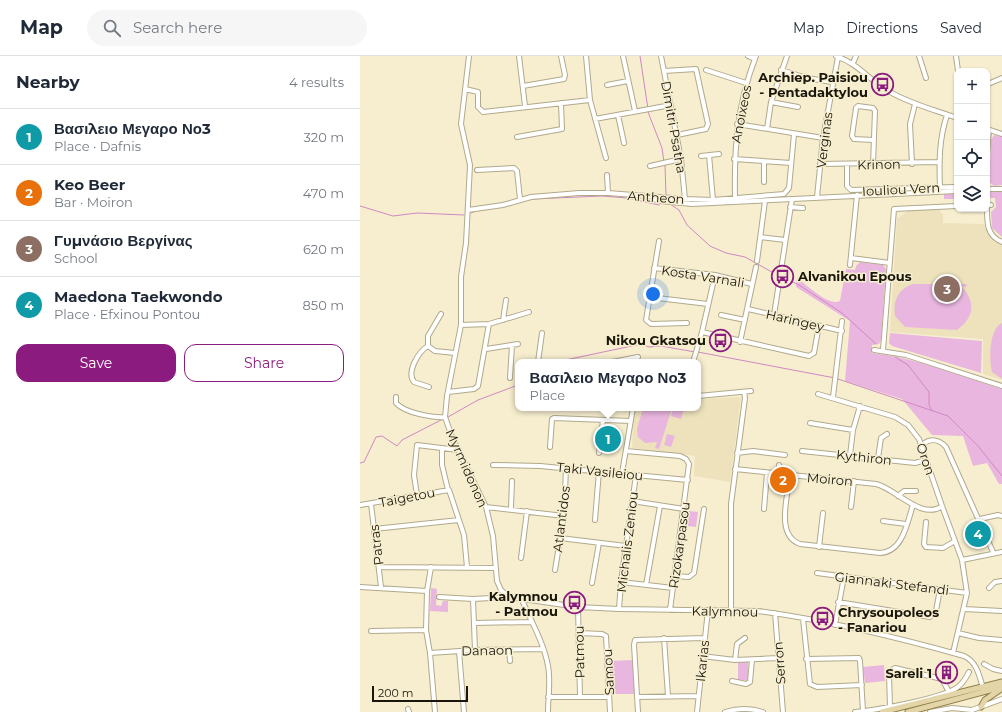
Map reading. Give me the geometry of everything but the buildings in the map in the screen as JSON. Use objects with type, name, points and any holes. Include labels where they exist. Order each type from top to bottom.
[{"type":"main road","points":[[908,712],[983,690],[1002,682]]},
{"type":"main road","points":[[882,712],[983,690],[1002,688]]},
{"type":"main road","points":[[981,707],[985,700],[1002,688]]},
{"type":"street","name":"Myrmidonon","points":[[469,56],[461,124],[470,165],[466,243],[461,276],[462,310],[461,325],[448,392],[445,417],[458,450],[486,507],[493,536],[495,568],[498,585],[503,593],[509,597]]},
{"type":"street","points":[[520,56],[525,106]]},
{"type":"street","points":[[523,86],[564,79],[566,75],[561,56]]},
{"type":"street","points":[[586,56],[590,100],[606,158]]},
{"type":"street","points":[[624,56],[635,111]]},
{"type":"street","name":"Dimitri Psatha","points":[[661,56],[677,135],[685,199]]},
{"type":"street","points":[[748,56],[755,57]]},
{"type":"street","points":[[767,129],[772,102],[786,56]]},
{"type":"street","points":[[837,56],[853,63],[884,89],[915,104],[954,117]]},
{"type":"street","name":"Verginas","points":[[817,197],[822,138],[837,56]]},
{"type":"street","points":[[853,63],[856,56]]},
{"type":"street","points":[[920,56],[926,78]]},
{"type":"street","points":[[956,56],[958,68]]},
{"type":"street","name":"Anoixeos","points":[[735,198],[734,159],[737,124],[746,83],[755,57]]},
{"type":"street","points":[[664,71],[696,69],[708,124],[706,129],[677,135]]},
{"type":"street","points":[[706,70],[746,83]]},
{"type":"street","points":[[781,70],[807,78],[832,82]]},
{"type":"street","points":[[990,83],[1002,78]]},
{"type":"street","points":[[607,85],[628,81]]},
{"type":"street","points":[[465,89],[478,92],[478,107],[483,112],[525,106],[590,100]]},
{"type":"street","points":[[772,102],[798,106]]},
{"type":"street","points":[[517,137],[562,129],[561,103]]},
{"type":"street","points":[[912,164],[910,124],[915,104]]},
{"type":"street","points":[[595,119],[671,105]]},
{"type":"street","points":[[873,164],[874,140],[875,110],[858,106],[856,108],[852,136],[854,139],[874,140]]},
{"type":"street","points":[[618,115],[624,143]]},
{"type":"street","points":[[940,187],[939,162],[941,134],[947,115]]},
{"type":"street","points":[[737,124],[822,138]]},
{"type":"street","points":[[990,131],[1002,134]]},
{"type":"street","name":"Antheon","points":[[468,210],[497,206],[520,199],[540,196],[608,193],[667,200],[713,200],[786,192],[789,188],[794,134]]},
{"type":"street","points":[[701,156],[719,154]]},
{"type":"street","points":[[709,155],[713,200]]},
{"type":"street","points":[[650,166],[681,159]]},
{"type":"street","points":[[734,159],[791,163]]},
{"type":"street","points":[[764,162],[764,182]]},
{"type":"street","name":"Krinon","points":[[820,164],[912,164],[939,162]]},
{"type":"street","name":"Iouliou Vern","points":[[847,165],[847,186],[851,190],[940,187],[954,189]]},
{"type":"street","points":[[477,170],[514,168],[517,171],[520,199]]},
{"type":"street","points":[[607,176],[608,193]]},
{"type":"street","points":[[654,199],[692,204],[857,196],[954,189]]},
{"type":"street","points":[[990,189],[1002,189]]},
{"type":"street","points":[[850,264],[857,196]]},
{"type":"street","points":[[774,315],[792,199]]},
{"type":"street","points":[[757,261],[765,201]]},
{"type":"street","points":[[883,350],[894,209],[954,206]]},
{"type":"street","points":[[790,208],[803,208]]},
{"type":"street","points":[[987,212],[988,229],[994,237],[1002,242]]},
{"type":"street","points":[[760,237],[785,240]]},
{"type":"street","points":[[659,241],[648,298],[646,319],[648,323],[687,323]]},
{"type":"street","points":[[851,258],[890,263]]},
{"type":"street","points":[[740,342],[756,267]]},
{"type":"street","name":"Kosta Varnali","points":[[654,268],[715,275],[752,284]]},
{"type":"street","points":[[694,359],[702,332],[715,275]]},
{"type":"street","points":[[648,298],[708,304]]},
{"type":"street","points":[[503,320],[506,300]]},
{"type":"street","name":"Haringey","points":[[748,308],[842,331]]},
{"type":"street","points":[[461,325],[490,324],[529,312]]},
{"type":"street","points":[[429,387],[415,383],[411,376],[420,353],[428,346],[428,336],[441,314]]},
{"type":"street","points":[[721,315],[745,320]]},
{"type":"street","points":[[833,397],[842,321]]},
{"type":"street","points":[[448,392],[477,388],[490,324]]},
{"type":"street","points":[[702,332],[740,342],[811,356],[814,351],[819,325]]},
{"type":"street","points":[[538,359],[542,332]]},
{"type":"street","points":[[486,349],[518,344]]},
{"type":"street","points":[[510,378],[512,345]]},
{"type":"street","points":[[428,346],[435,351],[456,353]]},
{"type":"street","points":[[874,350],[883,350],[906,355],[1002,386]]},
{"type":"street","points":[[628,359],[638,357]]},
{"type":"street","points":[[701,396],[751,390]]},
{"type":"street","points":[[731,610],[730,522],[735,469],[745,398],[744,392]]},
{"type":"street","name":"Oron","points":[[818,394],[833,397],[892,416],[904,422],[914,431],[922,445],[962,560],[967,593],[953,653]]},
{"type":"street","points":[[396,397],[396,403],[400,407],[433,418],[445,417]]},
{"type":"street","points":[[850,455],[853,430],[860,406]]},
{"type":"street","points":[[622,473],[633,411]]},
{"type":"street","points":[[550,446],[552,419],[554,418],[631,421]]},
{"type":"street","points":[[599,453],[603,420]]},
{"type":"street","points":[[810,423],[853,430]]},
{"type":"street","points":[[878,458],[881,438],[887,434]]},
{"type":"street","points":[[922,445],[926,441],[933,440],[946,446],[980,519],[993,552]]},
{"type":"street","points":[[417,495],[414,475],[417,444],[458,450]]},
{"type":"street","points":[[442,448],[442,465],[448,490]]},
{"type":"street","name":"Rizokarpasou","points":[[626,451],[684,458],[690,466],[670,610]]},
{"type":"street","points":[[737,453],[753,451],[785,455]]},
{"type":"street","name":"Kythiron","points":[[802,451],[915,463],[926,460]]},
{"type":"street","name":"Taki Vasileiou","points":[[494,465],[513,464],[566,468],[688,480]]},
{"type":"street","points":[[778,474],[779,465]]},
{"type":"street","name":"Atlantidos","points":[[555,570],[564,516],[566,468]]},
{"type":"street","name":"Moiron","points":[[735,469],[880,484],[913,505],[930,509],[938,509],[942,506]]},
{"type":"street","points":[[595,520],[599,471]]},
{"type":"street","points":[[764,509],[767,473]]},
{"type":"street","name":"Michalis Zeniou","points":[[619,609],[621,582],[636,475]]},
{"type":"street","points":[[790,475],[785,524],[786,532],[790,538],[798,543],[819,547],[886,553],[898,545],[913,505]]},
{"type":"street","points":[[511,508],[512,481]]},
{"type":"street","points":[[851,507],[854,481]]},
{"type":"street","name":"Taigetou","points":[[360,505],[448,490],[451,494],[464,535],[467,567]]},
{"type":"street","points":[[898,496],[904,491],[916,491]]},
{"type":"street","points":[[632,501],[684,509]]},
{"type":"street","name":"Patras","points":[[371,504],[381,587]]},
{"type":"street","points":[[646,585],[660,506]]},
{"type":"street","points":[[486,507],[511,508],[564,516]]},
{"type":"street","points":[[675,576],[689,577],[694,574],[704,509]]},
{"type":"street","points":[[521,558],[527,511]]},
{"type":"street","points":[[819,547],[823,513]]},
{"type":"street","points":[[980,519],[998,515],[1002,516]]},
{"type":"street","points":[[374,529],[459,520]]},
{"type":"street","points":[[883,521],[906,524]]},
{"type":"street","points":[[926,522],[924,544],[926,547],[943,548],[955,541]]},
{"type":"street","points":[[560,538],[626,546]]},
{"type":"street","points":[[592,583],[599,543]]},
{"type":"street","points":[[962,560],[993,552],[1002,552]]},
{"type":"street","points":[[379,567],[495,568]]},
{"type":"street","points":[[431,567],[427,591],[426,630],[436,712]]},
{"type":"street","name":"Giannaki Stefandi","points":[[817,573],[967,593]]},
{"type":"street","points":[[836,625],[838,602],[844,577]]},
{"type":"street","points":[[989,588],[995,582],[1002,581]]},
{"type":"street","points":[[621,582],[673,588]]},
{"type":"street","points":[[360,587],[381,587],[427,591]]},
{"type":"street","points":[[838,602],[930,617],[936,611],[940,589]]},
{"type":"street","name":"Kalymnou","points":[[439,597],[473,599],[509,597],[578,607],[619,609],[731,610],[775,613],[836,625],[953,653],[972,662],[977,669],[983,690]]},
{"type":"street","points":[[473,599],[475,650]]},
{"type":"street","points":[[522,600],[543,649],[548,666],[548,712]]},
{"type":"street","name":"Patmou","points":[[578,607],[580,697]]},
{"type":"street","points":[[964,609],[1002,611]]},
{"type":"street","name":"Ikarias","points":[[697,712],[708,610]]},
{"type":"street","name":"Serron","points":[[775,613],[783,712]]},
{"type":"street","points":[[804,618],[806,659],[809,681],[813,686],[862,684]]},
{"type":"street","points":[[474,623],[531,622]]},
{"type":"street","points":[[371,631],[426,630]]},
{"type":"street","name":"Samou","points":[[579,633],[604,634],[606,636],[610,712]]},
{"type":"street","points":[[958,634],[1002,640]]},
{"type":"street","points":[[638,712],[634,642],[638,638],[704,638]]},
{"type":"street","points":[[664,638],[668,696]]},
{"type":"street","points":[[735,660],[737,644],[745,638]]},
{"type":"street","name":"Danaon","points":[[430,653],[459,650],[543,649]]},
{"type":"street","points":[[459,650],[464,712]]},
{"type":"street","points":[[509,650],[510,661]]},
{"type":"street","points":[[702,656],[735,660],[778,658]]},
{"type":"street","points":[[806,659],[859,658],[863,711]]},
{"type":"street","points":[[732,681],[746,684],[750,682],[752,660]]},
{"type":"street","points":[[984,664],[993,669],[1002,671]]},
{"type":"street","points":[[890,706],[889,674],[890,671],[895,668],[942,679],[949,692]]},
{"type":"street","points":[[854,712],[890,706],[949,692],[964,682],[969,672]]},
{"type":"street","points":[[637,697],[698,696]]},
{"type":"street","name":"Patmou","points":[[548,697],[609,697]]},
{"type":"street","points":[[930,712],[952,708],[972,710],[1002,699]]},
{"type":"street","points":[[725,712],[742,708],[764,712]]},
{"type":"shaded area","points":[[994,135],[1002,136],[1002,185],[994,186],[990,183],[991,140]]},
{"type":"shaded area","points":[[1002,191],[1002,237],[992,228],[991,212],[996,207],[995,198],[990,198],[990,192]]},
{"type":"shaded area","points":[[944,194],[954,194],[954,199],[944,199]]},
{"type":"shaded area","points":[[940,209],[940,212],[943,214],[943,223],[984,224],[988,234],[994,242],[1002,245],[1002,380],[983,374],[983,339],[890,332],[897,219],[908,211]]},
{"type":"shaded area","points":[[860,262],[883,265],[886,269],[881,340],[879,344],[872,345],[872,353],[889,355],[922,363],[1002,389],[1002,484],[999,484],[987,463],[973,466],[963,436],[932,435],[902,399],[845,381],[850,321],[796,287],[797,278],[824,298],[835,302],[840,301],[846,269],[855,270],[856,266]]},
{"type":"shaded area","points":[[913,284],[967,284],[966,287],[962,287],[970,298],[971,304],[970,315],[967,320],[957,330],[905,327],[895,316],[895,305],[900,292]]},
{"type":"shaded area","points":[[1002,323],[1002,379],[992,372],[990,352],[992,338],[998,326]]},
{"type":"shaded area","points":[[890,333],[982,341],[981,373],[892,346],[889,343]]},
{"type":"shaded area","points":[[741,397],[730,482],[694,476],[695,456],[632,448],[634,411],[701,411],[701,399]]},
{"type":"shaded area","points":[[642,411],[671,411],[659,449],[655,448],[657,442],[645,443],[638,437],[637,429]]},
{"type":"shaded area","points":[[672,411],[683,411],[681,419],[671,416]]},
{"type":"shaded area","points":[[667,434],[675,436],[671,447],[664,445]]},
{"type":"shaded area","points":[[689,511],[698,512],[696,527],[687,526]]},
{"type":"shaded area","points":[[431,588],[437,589],[436,605],[441,606],[443,601],[448,601],[448,612],[430,611]]},
{"type":"shaded area","points":[[633,660],[635,694],[611,694],[609,661]]},
{"type":"shaded area","points":[[738,662],[748,662],[748,680],[738,680]]},
{"type":"shaded area","points":[[884,665],[885,681],[865,683],[863,667]]},
{"type":"waterway","points":[[640,56],[648,109]]},
{"type":"waterway","points":[[648,112],[662,148],[664,162]]},
{"type":"waterway","points":[[665,165],[666,195]]},
{"type":"waterway","points":[[532,199],[602,196],[627,198],[659,205]]},
{"type":"waterway","points":[[667,202],[679,210],[687,225],[710,246],[726,253],[745,257],[779,276]]},
{"type":"waterway","points":[[360,206],[393,216],[417,213],[464,215]]},
{"type":"waterway","points":[[471,213],[476,211]]},
{"type":"waterway","points":[[782,277],[799,285],[842,313],[876,344]]},
{"type":"waterway","points":[[570,359],[641,344],[649,347],[661,346],[695,352]]},
{"type":"waterway","points":[[698,352],[835,378]]},
{"type":"waterway","points":[[895,357],[908,365],[929,392],[929,405],[932,411]]},
{"type":"waterway","points":[[838,379],[948,416],[978,446],[1002,476]]},
{"type":"waterway","points":[[448,417],[478,400],[515,386]]},
{"type":"waterway","points":[[360,463],[364,462],[376,437],[382,436],[397,446],[402,440],[443,419]]},
{"type":"place","name":"Archiep. Paisiou - Pentadaktylou","points":[[883,84]]},
{"type":"place","name":"Alvanikou Epous","points":[[782,276]]},
{"type":"place","name":"Γυμνάσιο Βεργίνας","points":[[947,289]]},
{"type":"place","name":"Nikou Gkatsou","points":[[721,340]]},
{"type":"place","name":"Βασιλειο Μεγαρο Νο3","points":[[608,439]]},
{"type":"place","name":"Keo Beer","points":[[783,480]]},
{"type":"place","name":"Maedona Taekwondo","points":[[978,534]]},
{"type":"place","name":"Kalymnou - Patmou","points":[[574,603]]},
{"type":"place","name":"Chrysoupoleos - Fanariou","points":[[822,619]]},
{"type":"place","name":"Sareli 1","points":[[947,673]]}]
